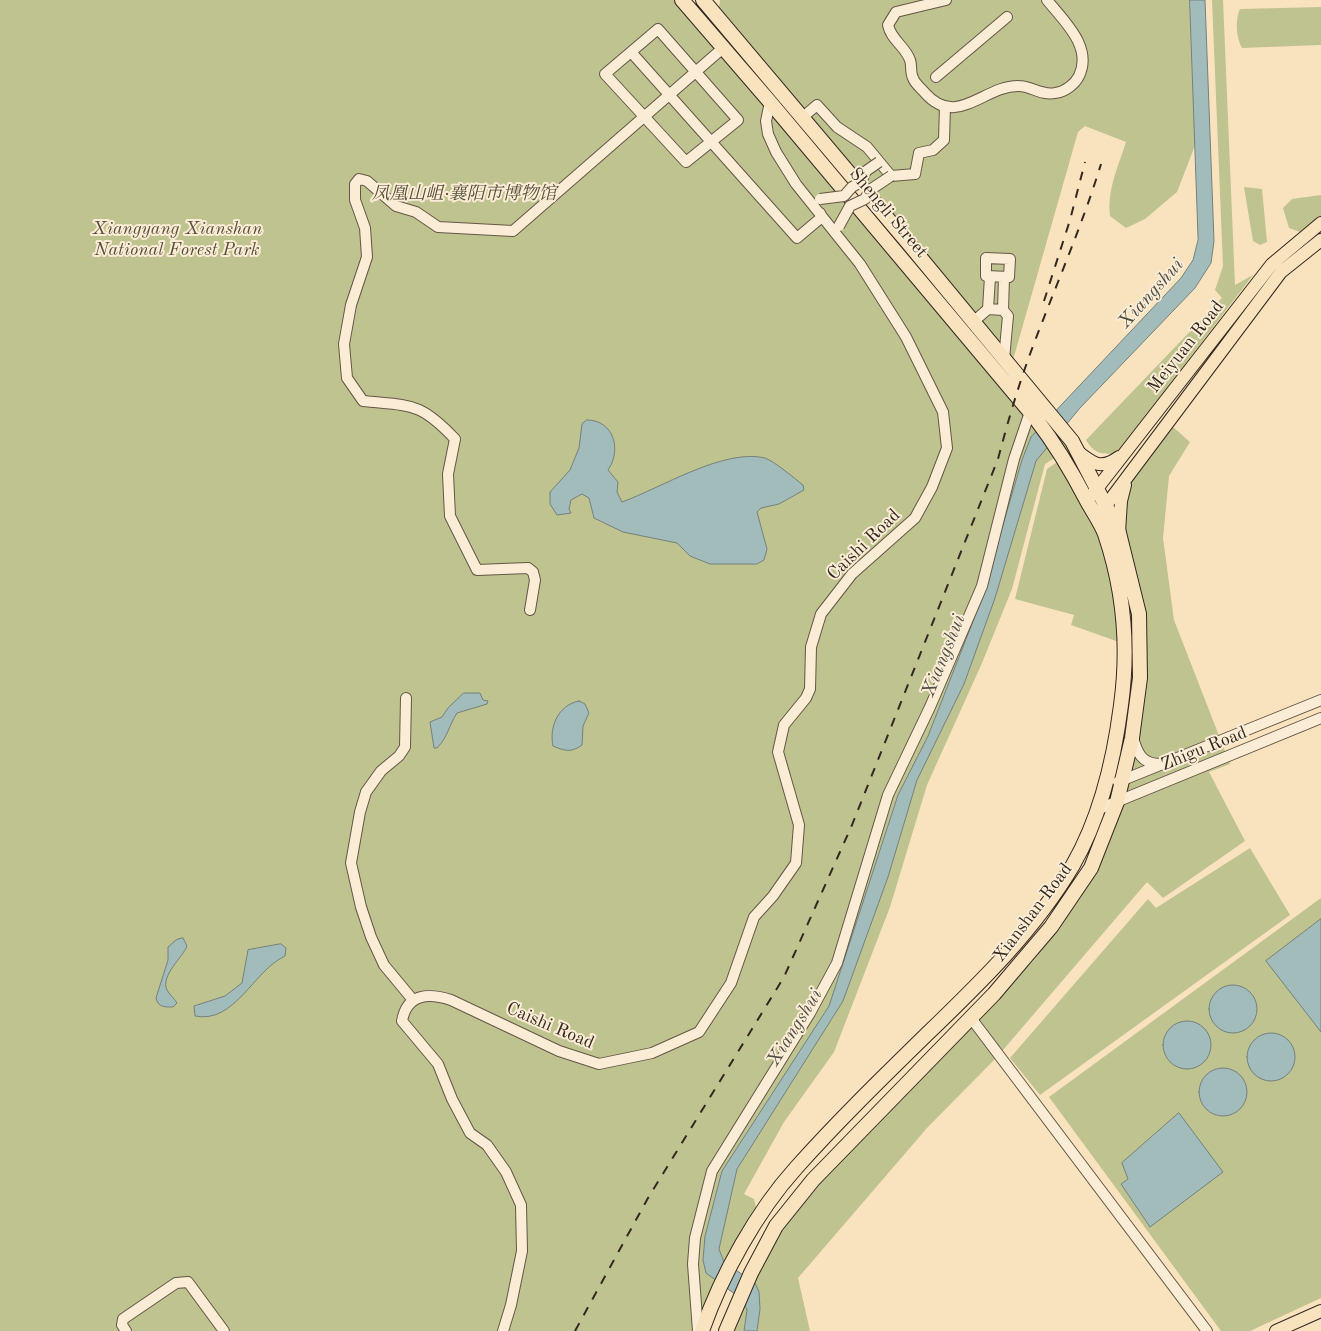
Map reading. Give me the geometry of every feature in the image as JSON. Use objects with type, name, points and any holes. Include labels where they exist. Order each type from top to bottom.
[{"type":"highway","name":"Shengli Street","points":[[682,0],[1033,415],[1062,454]]},
{"type":"highway","name":"Shengli Street","points":[[702,0],[803,117],[974,322],[1074,446]]},
{"type":"highway","name":"Xianshan Road","points":[[726,1331],[751,1273],[776,1226],[813,1180],[994,994],[1051,926],[1091,868],[1102,841],[1117,802],[1132,734],[1140,678],[1139,614],[1119,532],[1074,446]]},
{"type":"highway","name":"Xianshan Road","points":[[700,1331],[731,1267],[759,1219],[795,1169],[922,1039],[981,983],[1036,920],[1074,863],[1098,809],[1106,786],[1117,736],[1125,677],[1125,616],[1105,533],[1062,454]]},
{"type":"main road","name":"Meiyuan Road","points":[[1087,501],[1272,264],[1321,223]]},
{"type":"main road","name":"Meiyuan Road","points":[[1096,517],[1281,272],[1321,240]]},
{"type":"main road","points":[[1074,446],[1096,464],[1109,464],[1126,452]]},
{"type":"main road","points":[[1119,532],[1121,502],[1127,478]]},
{"type":"main road","points":[[1276,1331],[1321,1311]]},
{"type":"street","points":[[946,0],[896,12],[888,25],[890,33],[910,60],[913,80],[931,100],[945,106],[970,105],[1002,88],[1020,86],[1041,93],[1056,93],[1076,82],[1082,70],[1083,56],[1080,44],[1065,29],[1048,0]]},
{"type":"street","points":[[936,76],[1007,17]]},
{"type":"street","points":[[658,29],[738,120],[686,162],[605,74],[631,52],[658,29]]},
{"type":"street","points":[[530,610],[535,580],[533,572],[528,568],[477,570],[450,516],[448,474],[455,439],[434,417],[414,406],[363,400],[347,378],[344,344],[351,305],[367,257],[365,228],[355,200],[355,184],[359,179],[367,181],[396,206],[416,212],[438,227],[513,231],[723,48]]},
{"type":"street","points":[[631,52],[797,238],[822,217]]},
{"type":"street","name":"Caishi Road","points":[[413,1000],[434,994],[451,1000],[559,1051],[599,1064],[652,1053],[699,1032],[732,983],[746,935],[754,917],[796,863],[800,825],[778,752],[784,725],[806,698],[810,689],[811,647],[821,614],[852,574],[915,518],[932,487],[947,448],[943,412],[906,337],[860,264],[796,184],[776,152],[768,134],[766,121],[770,102]]},
{"type":"street","points":[[803,117],[817,105],[837,126],[867,147],[891,176]]},
{"type":"street","points":[[879,162],[866,171],[861,182],[852,186],[844,196],[820,199],[815,203],[822,217],[836,228],[850,206],[865,199],[870,190],[891,176],[915,174],[919,153],[933,150],[944,140],[945,106]]},
{"type":"street","points":[[844,196],[850,206]]},
{"type":"street","points":[[986,258],[1010,259],[1009,278],[1004,277],[986,276],[986,258]]},
{"type":"street","points":[[988,310],[990,277]]},
{"type":"street","points":[[1004,277],[1003,310],[1008,316],[1004,359]]},
{"type":"street","points":[[989,293],[1004,293]]},
{"type":"street","points":[[974,322],[988,310],[1003,310]]},
{"type":"street","points":[[700,1331],[693,1264],[695,1238],[712,1171],[810,1013],[837,964],[888,795],[930,707],[982,586],[1014,459],[1033,415]]},
{"type":"street","points":[[406,698],[405,747],[399,756],[381,771],[366,792],[350,863],[371,937],[384,965],[413,1000],[404,1011],[402,1021],[438,1064],[452,1099],[470,1133],[487,1145],[506,1172],[521,1205],[522,1251],[511,1305],[503,1331]]},
{"type":"street","name":"Zhigu Road","points":[[1106,786],[1321,700]]},
{"type":"street","name":"Zhigu Road","points":[[1098,809],[1321,718]]},
{"type":"street","points":[[1132,734],[1139,755],[1149,764],[1163,764]]},
{"type":"street","points":[[1102,841],[1119,810],[1130,796]]},
{"type":"street","points":[[971,1018],[1207,1331]]},
{"type":"street","points":[[126,1331],[122,1325],[123,1319],[176,1283],[188,1282],[224,1331]]},
{"type":"green space","points":[[0,0],[691,0],[716,29],[720,0],[1190,0],[1196,143],[1177,192],[1145,219],[1126,228],[1110,216],[1109,206],[1114,179],[1126,142],[1085,126],[1078,132],[1011,367],[871,199],[860,209],[1005,390],[1010,377],[1071,448],[1045,464],[1012,589],[982,663],[927,785],[890,907],[834,1052],[784,1122],[744,1194],[754,1199],[759,1219],[702,1331],[0,1331]],"holes":[[[717,30],[737,40],[852,176],[840,185]]]},
{"type":"green space","points":[[1212,0],[1223,0],[1235,285],[1253,275],[1124,444],[1115,454],[1101,453],[1092,448],[1086,440],[1222,298],[1215,290],[1223,266]]},
{"type":"green space","points":[[1321,7],[1321,45],[1242,48],[1240,44],[1237,34],[1237,23],[1240,9]]},
{"type":"green space","points":[[1244,187],[1262,189],[1267,242],[1260,245],[1253,241]]},
{"type":"green space","points":[[1321,195],[1321,218],[1303,233],[1289,228],[1283,208],[1292,199]]},
{"type":"green space","points":[[1173,427],[1190,442],[1169,476],[1163,538],[1174,620],[1230,764],[1209,772],[1245,841],[1163,898],[1147,882],[997,1057],[927,1128],[798,1278],[810,1331],[757,1331],[760,1309],[752,1281],[780,1230],[835,1166],[1035,959],[1098,870],[1134,760],[1147,673],[1145,616],[1114,500]]},
{"type":"green space","points":[[1060,460],[1102,536],[1113,581],[1119,642],[1071,625],[1074,615],[1015,599],[1047,469]]},
{"type":"green space","points":[[1250,848],[1290,915],[1040,1095],[1010,1058],[1148,899],[1156,908]]},
{"type":"green space","points":[[1321,898],[1321,1298],[1250,1331],[1221,1331],[1049,1097]]},
{"type":"green space","points":[[743,1300],[747,1310],[744,1331],[726,1331]]},
{"type":"water","name":"Xiangshui","points":[[1190,0],[1205,0],[1214,241],[1211,263],[1195,288],[1080,408],[1036,461],[995,598],[964,684],[917,780],[888,877],[843,1001],[737,1169],[719,1249],[724,1262],[755,1283],[759,1292],[760,1309],[757,1331],[744,1331],[747,1310],[743,1300],[706,1273],[703,1260],[705,1236],[722,1171],[829,1006],[898,795],[928,736],[979,606],[1022,460],[1031,437],[1181,278],[1193,260],[1198,240]]},
{"type":"water","points":[[587,420],[596,421],[604,425],[613,438],[615,445],[614,454],[608,470],[618,482],[617,492],[622,502],[712,464],[749,456],[765,458],[773,462],[803,485],[804,490],[779,504],[761,508],[757,512],[767,549],[764,560],[757,564],[710,564],[690,556],[677,543],[623,532],[594,518],[589,498],[582,494],[571,500],[569,509],[571,513],[557,515],[550,504],[550,492],[570,470],[579,448],[582,424]]},
{"type":"water","points":[[464,693],[480,693],[483,700],[488,701],[487,704],[457,713],[444,740],[437,748],[434,748],[430,722],[442,717],[448,708]]},
{"type":"water","points":[[579,701],[585,704],[589,713],[583,726],[582,745],[568,750],[553,746],[552,732],[560,712],[572,703]]},
{"type":"water","points":[[1321,919],[1321,1032],[1266,961]]},
{"type":"water","points":[[183,938],[187,946],[169,973],[166,985],[168,992],[177,1003],[173,1007],[162,1006],[156,998],[168,960],[168,947],[176,940]]},
{"type":"water","points":[[281,944],[286,948],[285,956],[263,973],[233,1004],[221,1012],[209,1016],[195,1016],[194,1006],[225,996],[242,983],[248,950]]},
{"type":"water","points":[[1233,985],[1242,987],[1250,992],[1255,1000],[1257,1009],[1255,1018],[1250,1026],[1242,1031],[1233,1033],[1224,1031],[1216,1026],[1211,1018],[1209,1009],[1211,1000],[1216,992],[1224,987]]},
{"type":"water","points":[[1187,1021],[1196,1023],[1204,1028],[1209,1036],[1211,1045],[1209,1054],[1204,1062],[1196,1067],[1187,1069],[1178,1067],[1170,1062],[1165,1054],[1163,1045],[1165,1036],[1170,1028],[1178,1023]]},
{"type":"water","points":[[1271,1033],[1280,1035],[1288,1040],[1293,1048],[1295,1057],[1293,1066],[1288,1074],[1280,1079],[1271,1081],[1262,1079],[1254,1074],[1249,1066],[1247,1057],[1249,1048],[1254,1040],[1262,1035]]},
{"type":"water","points":[[1223,1068],[1232,1070],[1240,1075],[1245,1083],[1247,1092],[1245,1101],[1240,1109],[1232,1114],[1223,1116],[1214,1114],[1206,1109],[1201,1101],[1199,1092],[1201,1083],[1206,1075],[1214,1070]]},
{"type":"water","points":[[1179,1113],[1223,1172],[1150,1227],[1121,1184],[1128,1179],[1122,1163]]},
{"type":"railway","points":[[1044,301],[1070,220],[1085,162]]},
{"type":"railway","points":[[575,1331],[648,1198],[784,977],[852,825],[998,459],[1028,360],[1077,233],[1101,164]]},
{"type":"park label","name":"凤凰山岨·襄阳市博物馆","points":[[464,194]]},
{"type":"park label","name":"Xiangyang Xianshan National Forest Park","points":[[177,239]]}]
